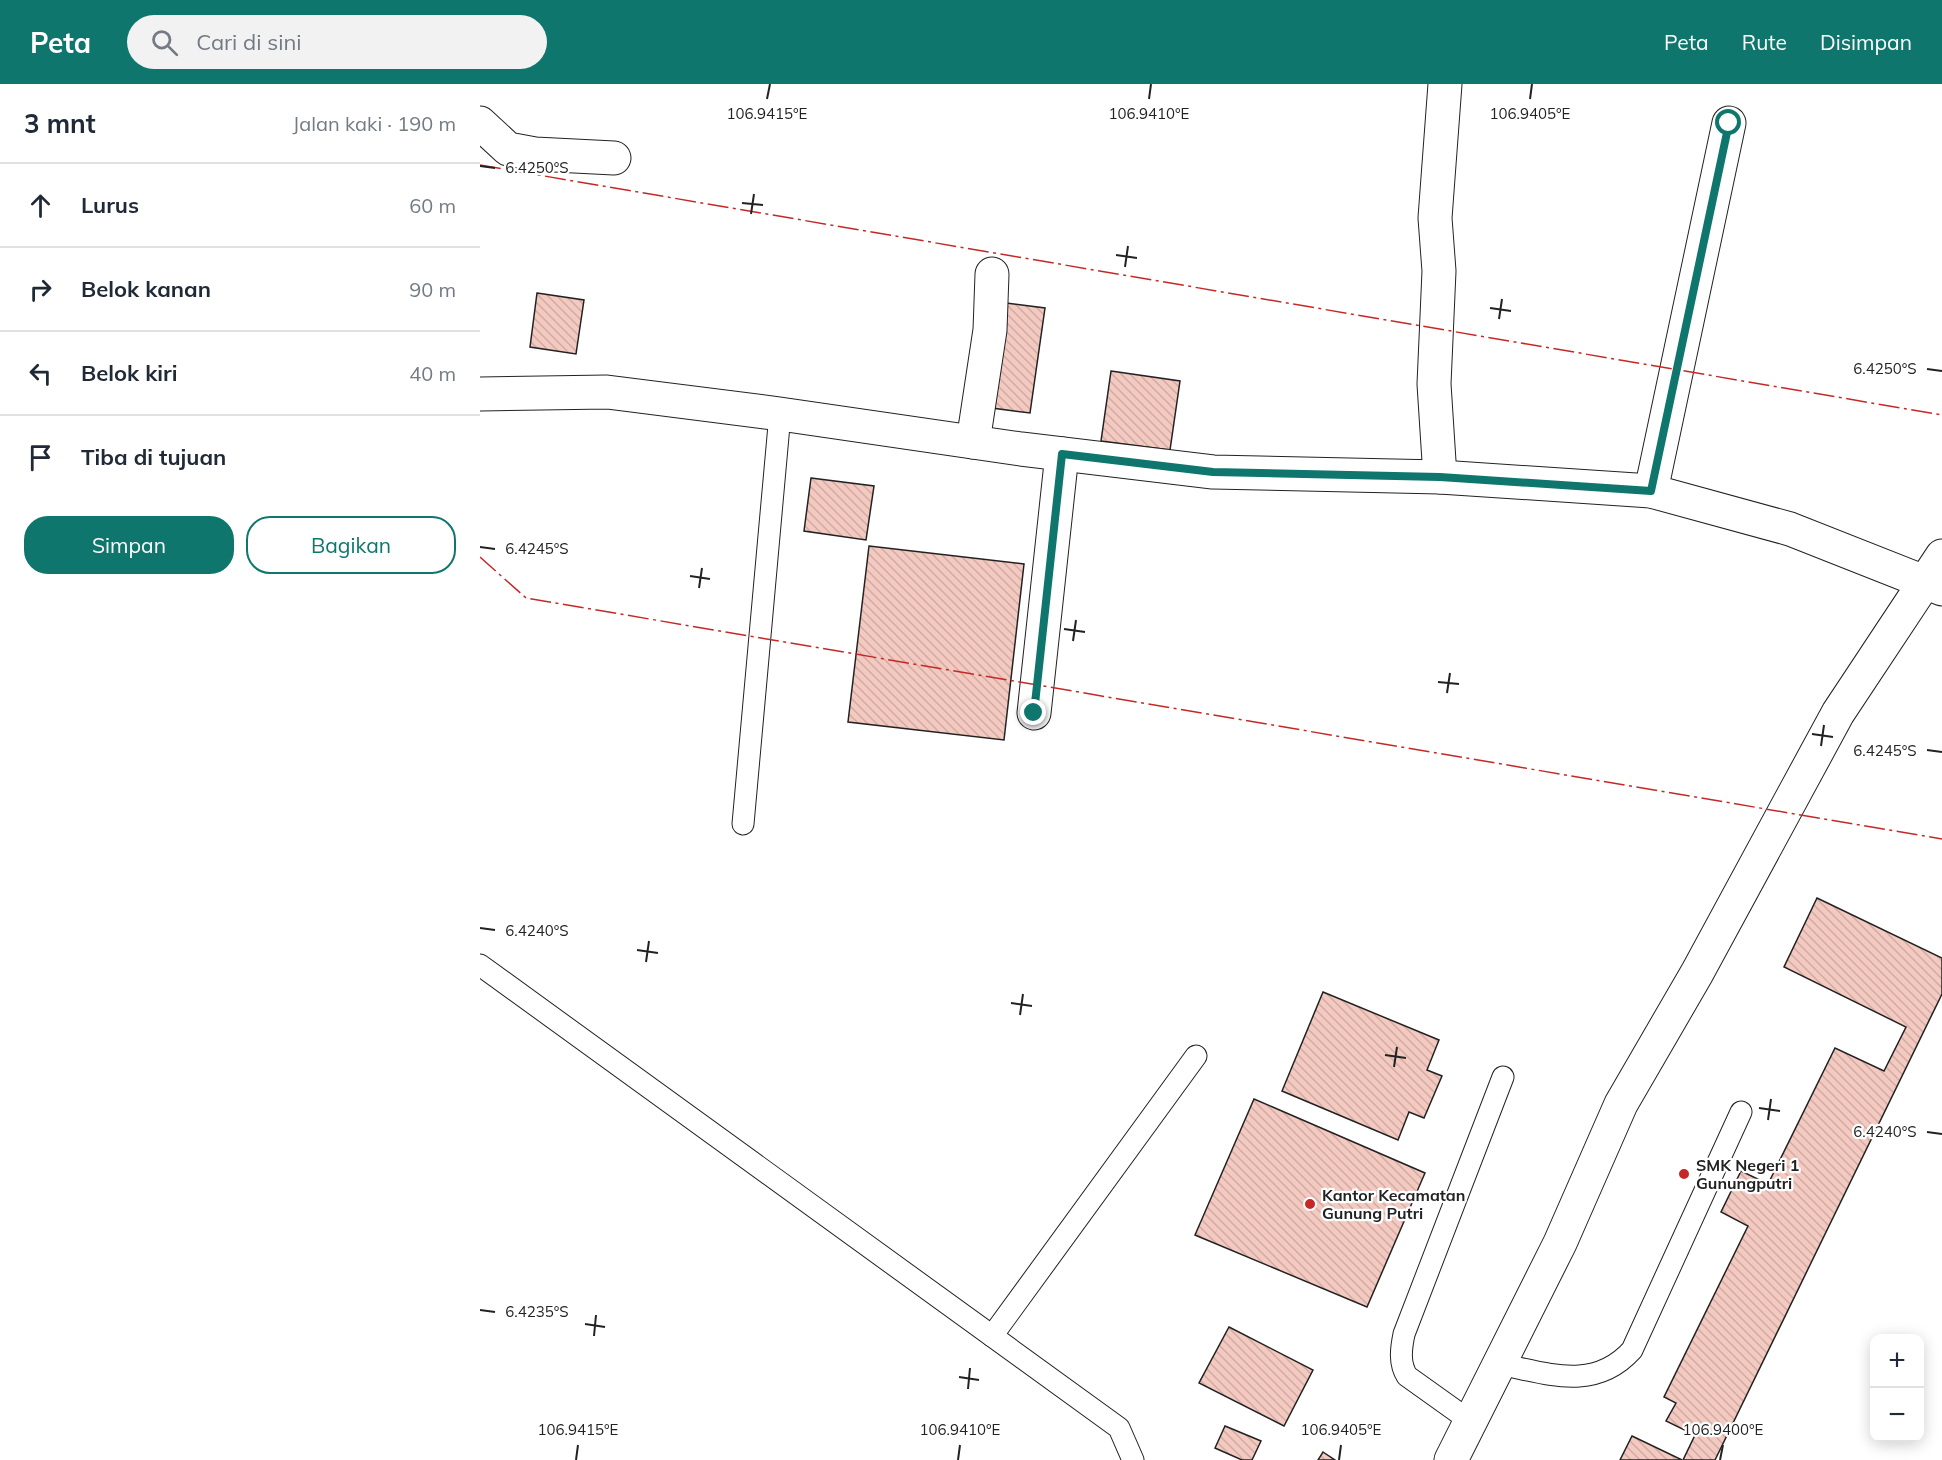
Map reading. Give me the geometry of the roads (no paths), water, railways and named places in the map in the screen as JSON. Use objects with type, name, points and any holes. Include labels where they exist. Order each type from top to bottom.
[{"type":"street","points":[[1440,477],[1434,384],[1439,272],[1435,218],[1445,84]]},
{"type":"street","points":[[480,123],[508,149],[536,154],[614,158]]},
{"type":"street","points":[[1651,491],[1729,123]]},
{"type":"street","points":[[973,442],[990,330],[992,274]]},
{"type":"street","points":[[480,394],[607,392],[1062,454],[1213,472],[1440,477],[1651,491],[1790,529],[1932,586]]},
{"type":"street","points":[[1034,713],[1062,454]]},
{"type":"street","points":[[1451,1460],[1560,1243],[1621,1104],[1697,973],[1838,713],[1932,586],[1942,556]]},
{"type":"lane","points":[[743,824],[780,414]]},
{"type":"lane","points":[[480,965],[1119,1428],[1133,1460]]},
{"type":"lane","points":[[992,1336],[1196,1056]]},
{"type":"lane","points":[[1470,1420],[1407,1376],[1402,1368],[1401,1348],[1404,1334],[1503,1077]]},
{"type":"lane","points":[[1499,1364],[1571,1377],[1609,1371],[1618,1365],[1632,1350],[1741,1112]]},
{"type":"place","name":"SMK Negeri 1 Gunungputri","points":[[1684,1174]]},
{"type":"place","name":"Kantor Kecamatan Gunung Putri","points":[[1310,1204]]}]
